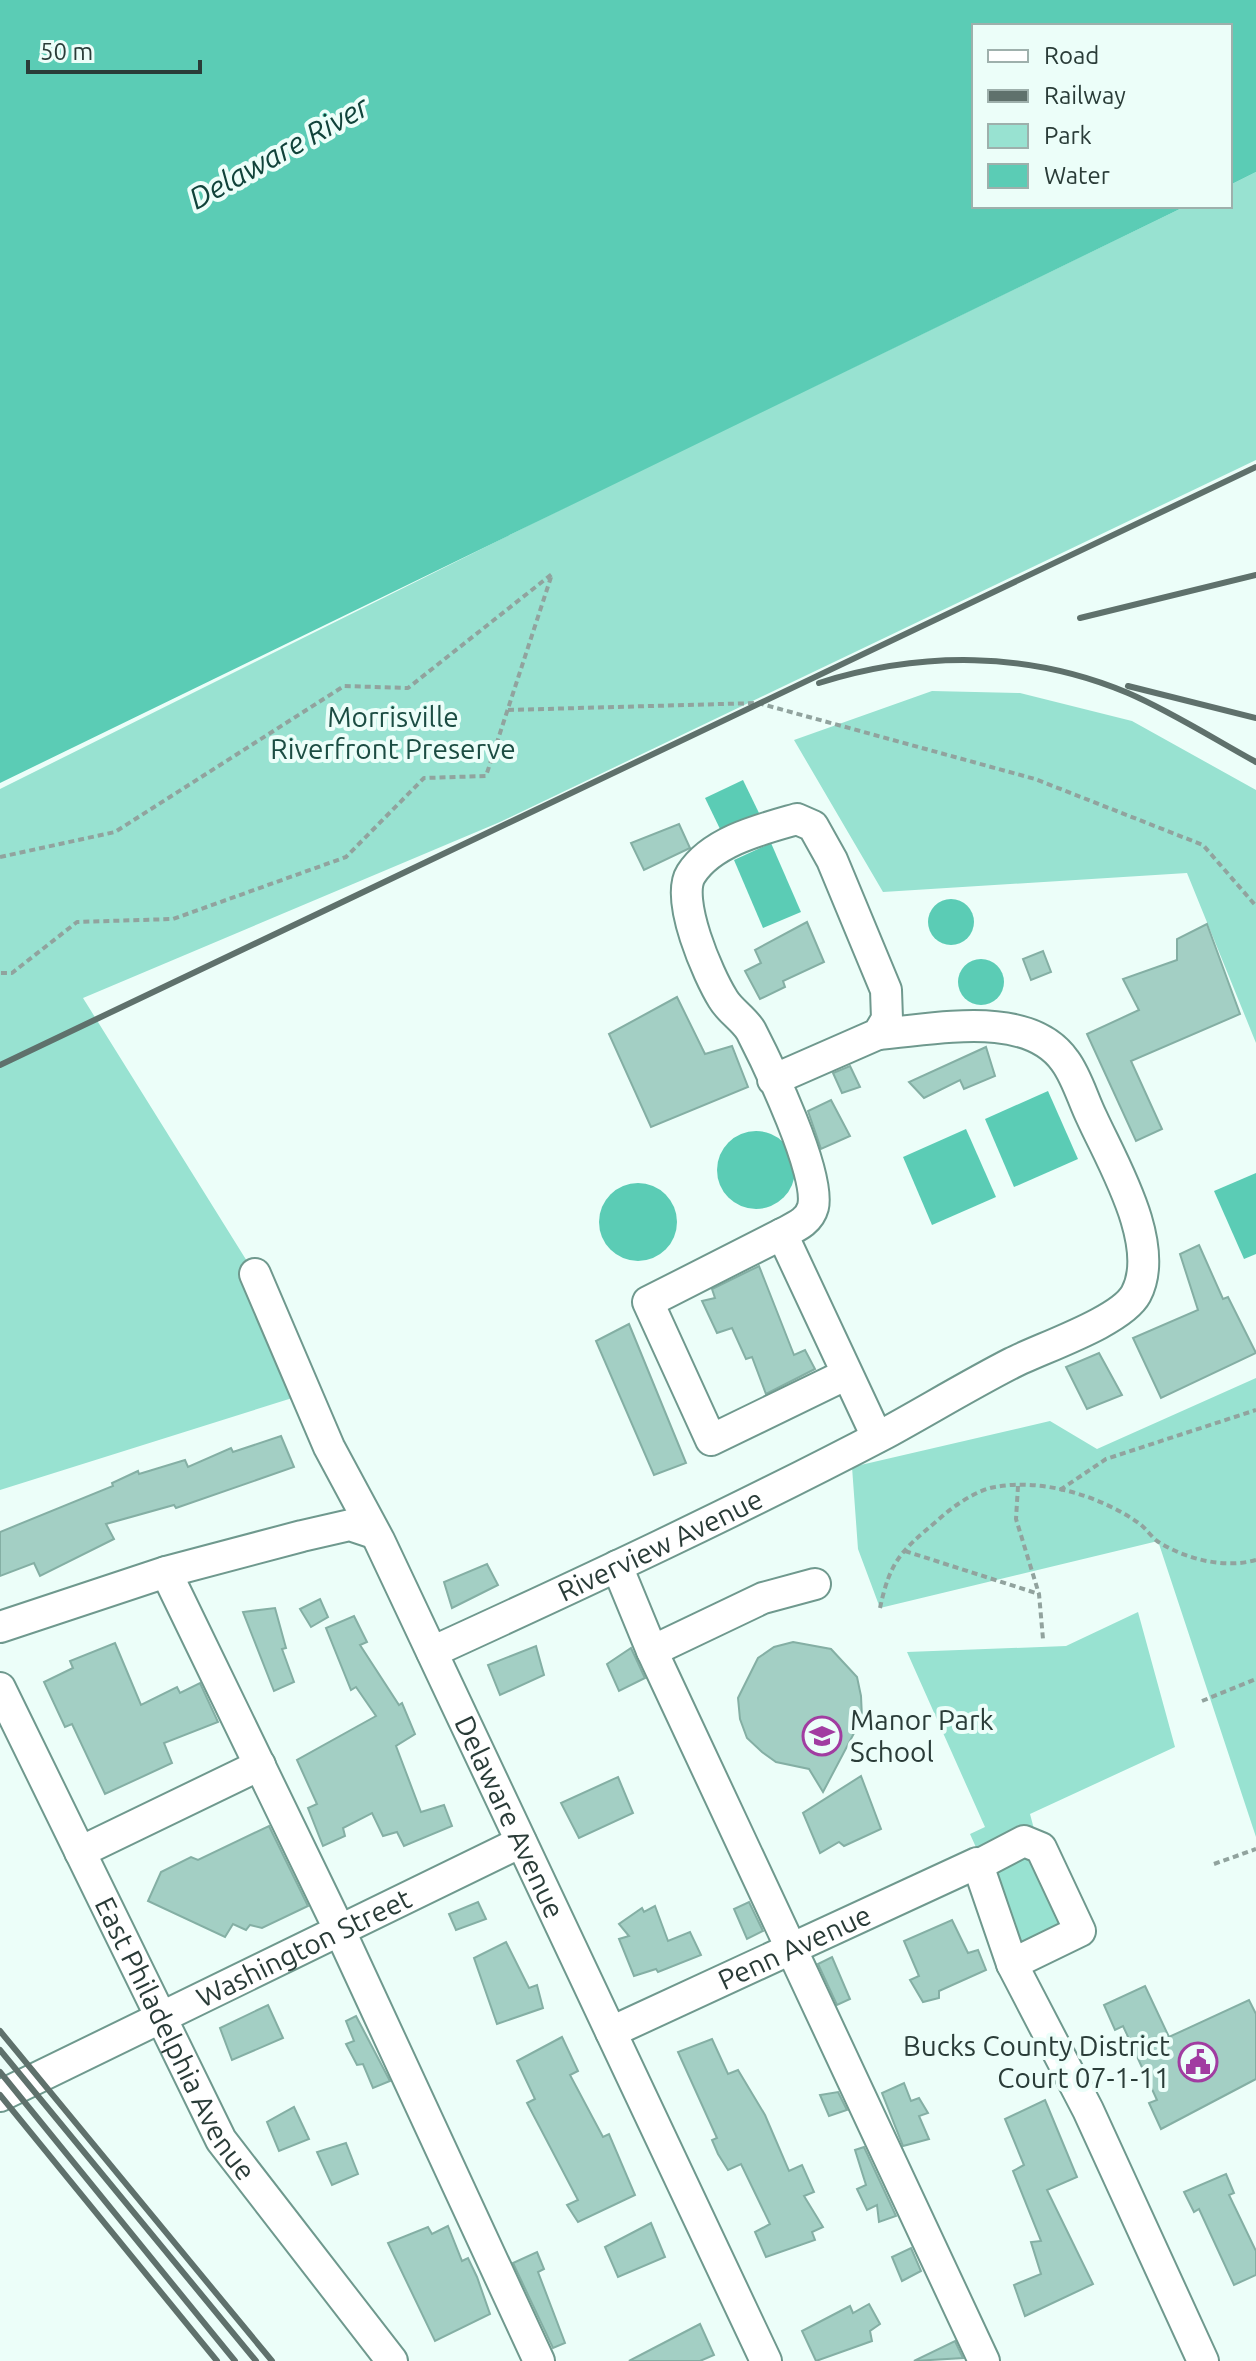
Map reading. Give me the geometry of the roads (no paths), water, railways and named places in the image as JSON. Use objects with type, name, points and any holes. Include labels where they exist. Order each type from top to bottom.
[{"type":"street","points":[[773,1080],[878,1034],[887,1019],[886,990],[832,860],[813,826],[797,819],[754,831],[707,857],[691,875],[686,889],[686,908],[724,1001],[749,1028],[773,1080],[809,1167],[814,1190],[813,1208],[805,1222],[648,1302],[711,1440],[847,1374]]},
{"type":"street","name":"Riverview Avenue","points":[[432,1652],[617,1566],[882,1435],[1010,1364],[1120,1311],[1136,1293],[1143,1259],[1135,1211],[1066,1061],[1042,1037],[1020,1029],[878,1034]]},
{"type":"street","points":[[782,1234],[847,1374],[882,1435]]},
{"type":"street","name":"Delaware Avenue","points":[[255,1274],[329,1447],[432,1652],[766,2361]]},
{"type":"street","points":[[0,1627],[166,1572],[350,1525],[363,1526],[374,1533]]},
{"type":"street","points":[[617,1566],[652,1651],[794,1949],[984,2361]]},
{"type":"street","points":[[166,1572],[339,1929],[539,2361]]},
{"type":"street","points":[[652,1651],[763,1598],[815,1584]]},
{"type":"street","name":"East Philadelphia Avenue","points":[[0,1688],[201,2101],[237,2164],[392,2361]]},
{"type":"street","points":[[80,1852],[260,1765]]},
{"type":"street","name":"Penn Avenue","points":[[611,2032],[978,1865],[1024,1841],[1041,1848],[1080,1931],[1012,1964]]},
{"type":"street","name":"Washington Street","points":[[0,2096],[521,1842]]},
{"type":"street","points":[[978,1865],[1012,1964],[1088,2110],[1203,2361]]},
{"type":"water","name":"Delaware River","points":[[0,0],[1256,0],[1256,172],[1232,184],[1232,24],[972,24],[972,208],[1182,208],[0,783]]},
{"type":"water","points":[[743,780],[759,813],[721,831],[705,798]]},
{"type":"water","points":[[771,843],[801,912],[763,928],[734,860]]},
{"type":"water","points":[[951,899],[967,906],[974,922],[967,938],[951,945],[935,938],[928,922],[935,906]]},
{"type":"water","points":[[981,959],[997,966],[1004,982],[997,998],[981,1005],[965,998],[958,982],[965,966]]},
{"type":"water","points":[[1048,1091],[1078,1159],[1014,1187],[985,1119]]},
{"type":"water","points":[[966,1129],[996,1197],[932,1225],[903,1157]]},
{"type":"water","points":[[756,1131],[771,1134],[783,1143],[792,1155],[795,1170],[792,1185],[783,1197],[771,1206],[756,1209],[741,1206],[729,1197],[720,1185],[717,1170],[720,1155],[729,1143],[741,1134]]},
{"type":"water","points":[[1256,1173],[1256,1254],[1244,1259],[1214,1191]]},
{"type":"water","points":[[638,1183],[653,1186],[665,1195],[674,1207],[677,1222],[674,1237],[665,1249],[653,1258],[638,1261],[623,1258],[611,1249],[602,1237],[599,1222],[602,1207],[611,1195],[623,1186]]},
{"type":"railway","points":[[0,1065],[1256,467]]},
{"type":"railway","points":[[1080,618],[1256,575]]},
{"type":"railway","points":[[819,683],[896,665],[935,661],[974,660],[1052,669],[1128,693],[1256,762]]},
{"type":"railway","points":[[1128,686],[1256,718]]},
{"type":"railway","points":[[0,2031],[272,2361]]},
{"type":"railway","points":[[0,2050],[256,2361]]},
{"type":"railway","points":[[0,2072],[235,2361]]},
{"type":"railway","points":[[0,2095],[217,2361]]},
{"type":"place","name":"Manor Park School","points":[[822,1736]]},
{"type":"place","name":"Bucks County District Court 07-1-11","points":[[1198,2062]]},
{"type":"park label","name":"Morrisville Riverfront Preserve","points":[[393,733]]}]
